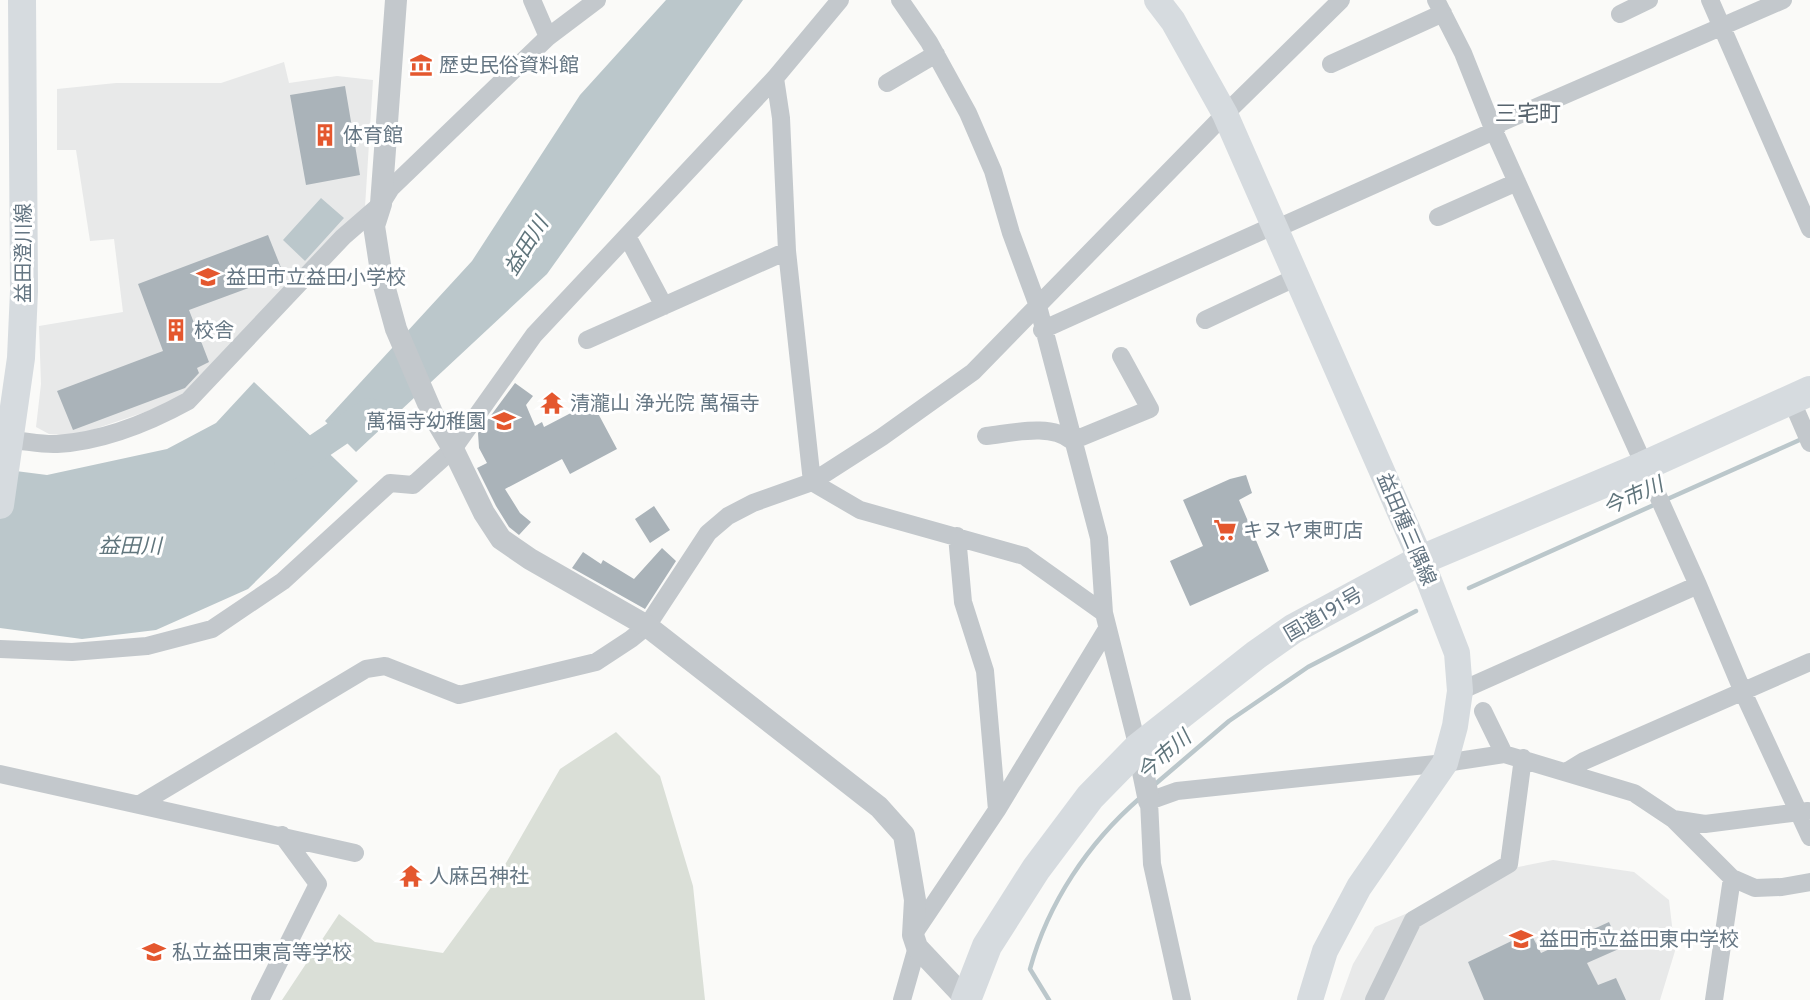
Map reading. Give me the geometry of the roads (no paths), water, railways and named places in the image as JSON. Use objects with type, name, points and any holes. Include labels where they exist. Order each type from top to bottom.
[{"type":"highway","name":"国道191号","points":[[967,1000],[987,946],[1036,869],[1090,797],[1138,748],[1256,655],[1293,629],[1421,560],[1644,466],[1801,395]]},
{"type":"main road","name":"益田澄川線","points":[[0,505],[21,358],[24,291],[22,0]]},
{"type":"main road","name":"益田種三隅線","points":[[1144,0],[1193,56]]},
{"type":"main road","name":"益田種三隅線","points":[[1157,0],[1193,56],[1225,114],[1421,560],[1457,653],[1460,691],[1455,726],[1445,764],[1359,887],[1325,951],[1310,1000]]},
{"type":"street","points":[[396,0],[381,204],[374,226],[382,278],[396,330],[433,415],[453,449],[484,513],[501,539],[530,559],[647,626],[879,807],[904,836],[915,900],[915,941],[903,1000]]},
{"type":"street","points":[[531,0],[548,37]]},
{"type":"street","points":[[9,450],[55,445],[124,430],[156,419],[188,401],[343,237],[381,204],[391,188],[548,37],[597,0]]},
{"type":"street","points":[[0,649],[72,652],[147,646],[212,629],[283,581],[390,483],[412,485],[453,449],[534,335],[775,78],[840,0]]},
{"type":"street","points":[[900,0],[936,54],[968,113],[993,171],[1011,233],[1038,306],[1042,330],[1099,538],[1106,621],[1149,801],[1152,864],[1182,1000]]},
{"type":"street","points":[[140,804],[366,669],[385,666],[459,695],[596,662],[647,626],[708,533],[728,516],[753,503],[812,482],[882,437],[973,372],[1225,114],[1341,0]]},
{"type":"street","points":[[1620,14],[1649,0]]},
{"type":"street","points":[[1710,0],[1810,229]]},
{"type":"street","points":[[1042,330],[1275,225],[1282,225],[1494,131],[1500,123],[1783,0]]},
{"type":"street","points":[[1331,64],[1440,7],[1463,53],[1494,131],[1698,585],[1743,692],[1804,812],[1810,837]]},
{"type":"street","points":[[887,83],[936,54]]},
{"type":"street","points":[[775,78],[781,118],[787,251],[812,482]]},
{"type":"street","points":[[1438,217],[1517,182]]},
{"type":"street","points":[[627,236],[664,306]]},
{"type":"street","points":[[587,340],[787,251]]},
{"type":"street","points":[[1205,320],[1297,277]]},
{"type":"street","points":[[1072,441],[1150,409],[1121,356]]},
{"type":"street","points":[[1801,395],[1810,443]]},
{"type":"street","points":[[986,435],[1048,431],[1063,433],[1072,441]]},
{"type":"street","points":[[812,482],[860,510],[1024,556],[1106,621]]},
{"type":"street","points":[[957,536],[963,602],[985,671],[997,810]]},
{"type":"street","points":[[1460,691],[1698,585]]},
{"type":"street","points":[[915,941],[997,810],[1106,621]]},
{"type":"street","points":[[1566,772],[1584,761],[1810,662]]},
{"type":"street","points":[[1483,711],[1504,754]]},
{"type":"street","points":[[1149,801],[1177,791],[1445,764],[1504,754],[1634,793],[1673,819],[1732,878],[1755,888],[1782,888],[1810,882]]},
{"type":"street","points":[[1374,1000],[1413,920],[1509,864],[1523,758]]},
{"type":"street","points":[[0,774],[282,835],[354,853]]},
{"type":"street","points":[[1673,819],[1705,824],[1804,812]]},
{"type":"street","points":[[260,1000],[318,884],[282,835]]},
{"type":"street","points":[[1714,1000],[1732,878]]},
{"type":"street","points":[[915,941],[967,1000]]},
{"type":"water","name":"益田川","points":[[666,0],[743,0],[547,274],[356,452],[325,421],[472,261],[580,95]]},
{"type":"water","points":[[321,198],[344,218],[305,261],[283,240]]},
{"type":"water","name":"益田川","points":[[254,382],[358,481],[248,589],[156,630],[82,639],[0,628],[0,469],[47,475],[167,449],[216,423]]},
{"type":"waterway","name":"益田川","points":[[288,467],[369,412]]},
{"type":"waterway","name":"今市川","points":[[1663,501],[1804,438]]},
{"type":"waterway","name":"今市川","points":[[1469,588],[1656,504]]},
{"type":"waterway","name":"今市川","points":[[1153,786],[1229,721],[1308,667],[1416,611]]},
{"type":"waterway","name":"今市川","points":[[1049,1000],[1030,969],[1047,921],[1087,854],[1103,834],[1140,798]]},
{"type":"place","name":"歴史民俗資料館","points":[[421,65]]},
{"type":"place","name":"体育館","points":[[325,135]]},
{"type":"place","name":"益田市立益田小学校","points":[[208,277]]},
{"type":"place","name":"校舎","points":[[176,330]]},
{"type":"place","name":"清瀧山 浄光院 萬福寺","points":[[552,403]]},
{"type":"place","name":"萬福寺幼稚園","points":[[504,421]]},
{"type":"place","name":"キヌヤ東町店","points":[[1225,530]]},
{"type":"place","name":"人麻呂神社","points":[[411,876]]},
{"type":"place","name":"益田市立益田東中学校","points":[[1521,939]]},
{"type":"place","name":"私立益田東高等学校","points":[[154,952]]},
{"type":"district","name":"三宅町","points":[[1528,113]]}]
